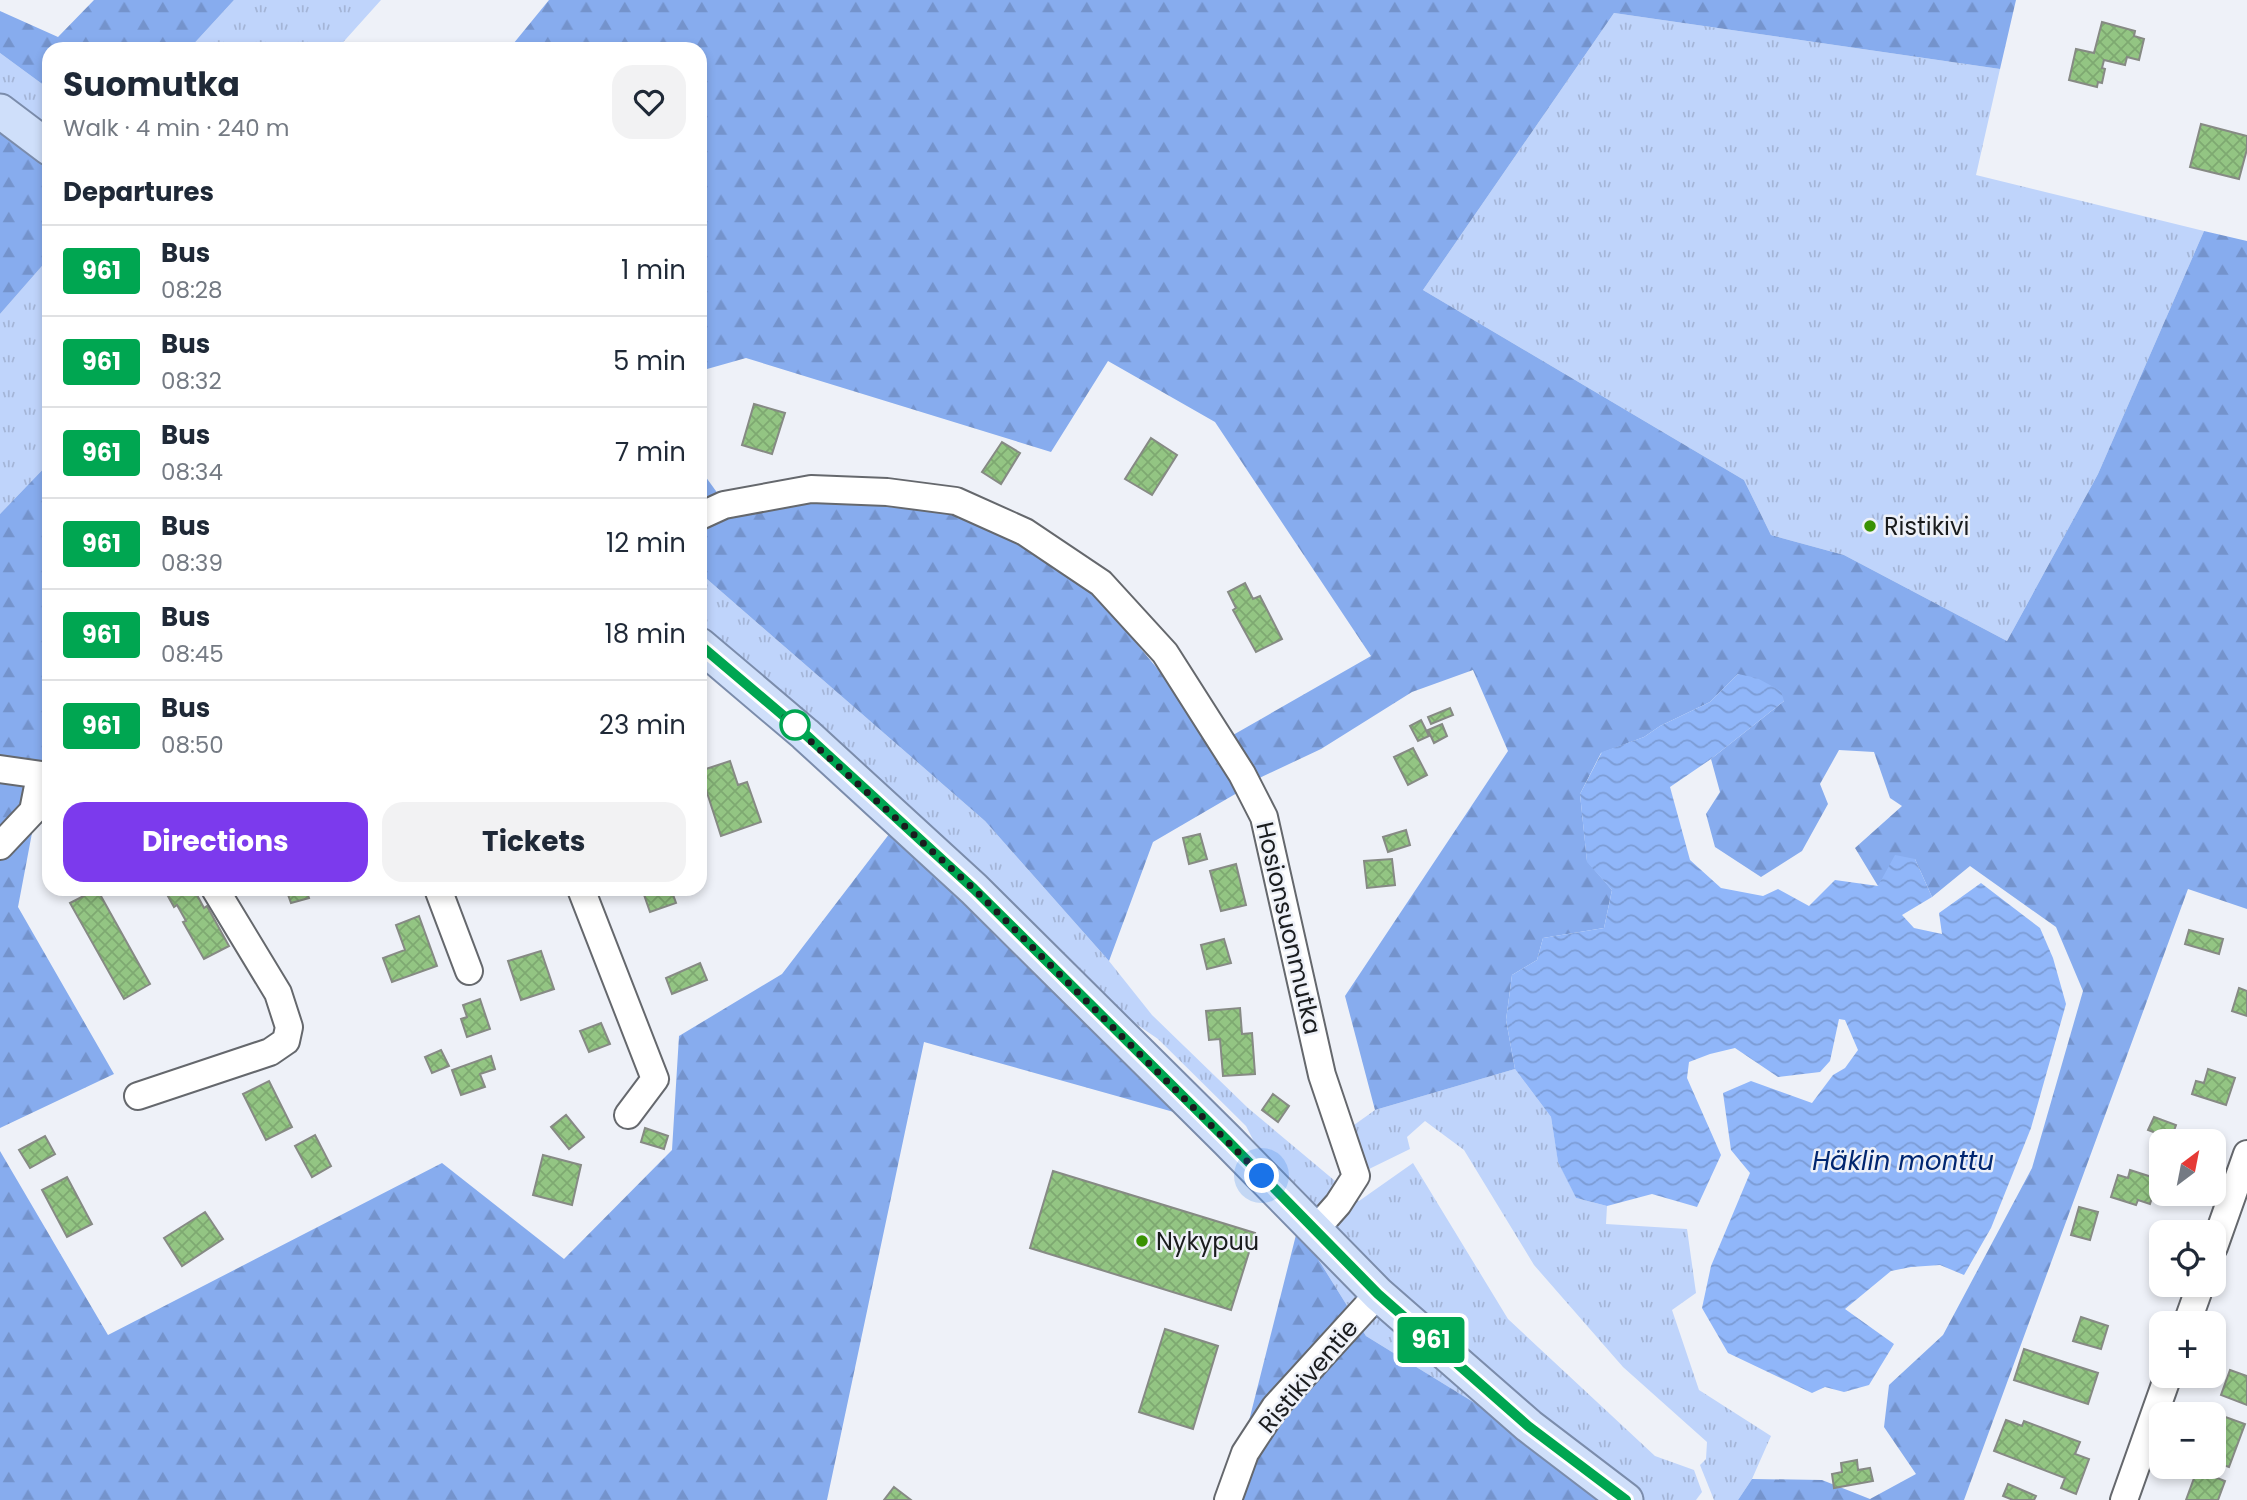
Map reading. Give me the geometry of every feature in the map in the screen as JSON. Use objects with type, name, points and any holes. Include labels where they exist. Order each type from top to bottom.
[{"type":"main road","points":[[0,111],[42,143]]},
{"type":"main road","points":[[707,651],[805,734],[974,889],[1378,1294],[1528,1426],[1626,1500]]},
{"type":"street","name":"Hosionsuonmutka","points":[[707,513],[724,505],[811,489],[887,492],[956,501],[1025,532],[1101,583],[1165,653],[1242,774],[1264,817],[1322,1075],[1356,1176],[1338,1204],[1315,1230]]},
{"type":"street","points":[[0,769],[42,776]]},
{"type":"street","points":[[0,846],[33,811],[42,782]]},
{"type":"street","points":[[138,1096],[270,1052],[286,1041],[289,1027],[278,993],[219,896]]},
{"type":"street","points":[[441,896],[470,971]]},
{"type":"street","points":[[583,896],[655,1079],[628,1115]]},
{"type":"street","points":[[2224,1220],[2247,1154]]},
{"type":"street","name":"Ristikiventie","points":[[1228,1500],[1245,1453],[1275,1406],[1378,1294]]},
{"type":"street","points":[[2124,1500],[2164,1388]]},
{"type":"green space","points":[[94,0],[234,0],[195,42],[42,42],[42,84],[0,53],[0,11],[58,37]]},
{"type":"green space","points":[[234,0],[381,0],[343,42],[195,42]]},
{"type":"green space","points":[[549,0],[2016,0],[2000,69],[1614,13],[1423,290],[1744,480],[1771,535],[1844,555],[2007,641],[2098,474],[2204,231],[2247,241],[2247,909],[2188,889],[1964,1500],[1738,1500],[1752,1479],[1822,1480],[1870,1499],[1916,1474],[1884,1427],[1889,1385],[1943,1335],[2032,1168],[2083,991],[2056,927],[1970,866],[1932,897],[1915,859],[1878,886],[1855,848],[1902,806],[1890,798],[1874,752],[1839,750],[1820,784],[1828,804],[1802,851],[1761,877],[1715,847],[1706,814],[1720,792],[1711,759],[1784,701],[1738,674],[1710,702],[1660,726],[1644,737],[1601,753],[1580,794],[1587,861],[1612,890],[1604,928],[1543,938],[1537,960],[1512,975],[1506,1020],[1515,1069],[1375,1110],[1345,996],[1508,751],[1473,670],[1412,692],[1321,749],[1253,781],[1226,739],[1371,656],[1215,422],[1108,361],[1051,452],[746,358],[707,369],[707,42],[515,42]]},
{"type":"green space","points":[[1614,13],[2000,69],[1976,175],[2204,231],[2098,474],[2007,641],[1844,555],[1771,535],[1744,480],[1423,290]]},
{"type":"green space","points":[[0,53],[42,84],[42,126],[0,94]]},
{"type":"green space","points":[[0,125],[42,156],[42,266],[0,314]]},
{"type":"green space","points":[[42,266],[42,470],[0,514],[0,314]]},
{"type":"green space","points":[[42,470],[42,780],[18,907],[114,1074],[0,1128],[0,514]]},
{"type":"green space","points":[[707,479],[729,509],[823,500],[957,514],[1019,542],[1097,596],[1171,685],[1237,793],[1153,842],[1109,961],[985,821],[707,579]]},
{"type":"green space","points":[[707,579],[985,821],[1109,961],[1152,1015],[1248,1108],[1359,1201],[1413,1163],[1508,1319],[1655,1456],[1694,1470],[1702,1492],[1696,1500],[1612,1500],[1551,1450],[1366,1336],[1298,1227],[1246,1126],[1158,1039],[1123,1015],[940,835],[707,629]]},
{"type":"green space","points":[[893,829],[1188,1116],[924,1042],[827,1500],[0,1500],[0,1151],[108,1335],[442,1163],[564,1259],[672,1150],[679,1036],[782,974]]},
{"type":"green space","points":[[1515,1069],[1551,1117],[1558,1161],[1576,1198],[1607,1206],[1606,1224],[1687,1229],[1696,1293],[1672,1310],[1699,1390],[1771,1436],[1752,1479],[1738,1500],[1714,1500],[1700,1465],[1706,1459],[1707,1442],[1623,1367],[1534,1265],[1464,1150],[1425,1121],[1407,1137],[1410,1149],[1367,1170],[1347,1130],[1375,1110]]},
{"type":"green space","points":[[1298,1227],[1366,1336],[1551,1450],[1612,1500],[1229,1500]]},
{"type":"water","name":"Häklin monttu","points":[[1738,674],[1757,678],[1781,691],[1784,701],[1711,759],[1670,787],[1690,860],[1721,888],[1763,896],[1778,889],[1809,906],[1835,880],[1878,886],[1895,855],[1915,859],[1932,897],[1902,915],[1914,928],[1942,934],[1939,913],[1981,883],[2040,928],[2053,958],[2066,1004],[2031,1128],[1991,1228],[1964,1275],[1940,1265],[1891,1271],[1845,1309],[1894,1344],[1869,1385],[1844,1392],[1825,1387],[1812,1393],[1728,1353],[1702,1308],[1711,1266],[1750,1173],[1731,1150],[1723,1093],[1751,1081],[1812,1103],[1833,1075],[1845,1068],[1858,1050],[1845,1020],[1839,1019],[1830,1061],[1820,1072],[1778,1077],[1735,1048],[1689,1062],[1687,1078],[1721,1155],[1697,1207],[1652,1194],[1607,1206],[1576,1198],[1558,1162],[1551,1117],[1515,1069],[1506,1020],[1512,975],[1537,960],[1543,938],[1604,928],[1612,890],[1587,862],[1580,794],[1602,752],[1644,737],[1660,726],[1710,702]]},
{"type":"building","points":[[2102,22],[2135,31],[2134,36],[2144,39],[2139,60],[2127,57],[2125,65],[2104,60],[2102,83],[2098,82],[2097,87],[2069,80],[2076,49],[2094,53]]},
{"type":"building","points":[[2201,124],[2247,136],[2247,149],[2239,179],[2190,167]]},
{"type":"building","points":[[754,404],[785,413],[772,454],[742,445]]},
{"type":"building","points":[[1151,438],[1177,455],[1152,495],[1125,479]]},
{"type":"building","points":[[1002,442],[1020,453],[1001,484],[982,472]]},
{"type":"building","points":[[1245,583],[1253,599],[1260,596],[1282,639],[1256,652],[1233,610],[1236,608],[1228,592]]},
{"type":"building","points":[[1450,708],[1453,715],[1431,724],[1428,717]]},
{"type":"building","points":[[1421,720],[1429,736],[1418,741],[1410,726]]},
{"type":"building","points":[[1442,724],[1447,736],[1434,743],[1428,730]]},
{"type":"building","points":[[1413,748],[1427,775],[1408,785],[1394,757]]},
{"type":"building","points":[[730,761],[738,785],[747,782],[761,822],[721,836],[707,793],[707,769]]},
{"type":"building","points":[[1406,830],[1410,845],[1388,852],[1383,837]]},
{"type":"building","points":[[1200,834],[1207,859],[1189,864],[1183,838]]},
{"type":"building","points":[[1392,859],[1395,885],[1367,888],[1364,861]]},
{"type":"building","points":[[1236,864],[1246,905],[1221,911],[1210,871]]},
{"type":"building","points":[[84,896],[101,896],[150,984],[124,999],[70,903]]},
{"type":"building","points":[[168,896],[198,896],[204,908],[207,906],[229,946],[204,959],[183,922],[186,921],[177,905],[174,907]]},
{"type":"building","points":[[288,896],[308,896],[309,898],[291,903]]},
{"type":"building","points":[[644,896],[674,896],[676,903],[650,912]]},
{"type":"building","points":[[419,916],[437,966],[392,982],[383,958],[405,950],[396,925]]},
{"type":"building","points":[[2189,930],[2223,939],[2219,954],[2185,944]]},
{"type":"building","points":[[1224,939],[1231,963],[1207,969],[1201,945]]},
{"type":"building","points":[[541,951],[554,989],[521,1000],[508,961]]},
{"type":"building","points":[[700,963],[707,980],[672,994],[666,978]]},
{"type":"building","points":[[2239,988],[2247,991],[2247,1016],[2232,1011]]},
{"type":"building","points":[[480,999],[490,1029],[467,1037],[461,1019],[467,1017],[463,1005]]},
{"type":"building","points":[[1240,1008],[1242,1034],[1252,1033],[1255,1074],[1223,1076],[1220,1039],[1209,1040],[1206,1011]]},
{"type":"building","points":[[601,1023],[610,1044],[589,1052],[580,1031]]},
{"type":"building","points":[[441,1050],[449,1066],[432,1073],[425,1057]]},
{"type":"building","points":[[491,1056],[495,1069],[480,1074],[485,1087],[461,1095],[452,1070]]},
{"type":"building","points":[[2208,1069],[2235,1078],[2226,1105],[2192,1094],[2196,1081],[2204,1083]]},
{"type":"building","points":[[269,1081],[292,1127],[266,1140],[243,1094]]},
{"type":"building","points":[[1273,1094],[1289,1106],[1278,1122],[1262,1110]]},
{"type":"building","points":[[566,1115],[584,1137],[569,1149],[551,1127]]},
{"type":"building","points":[[2154,1117],[2176,1125],[2175,1129],[2148,1130]]},
{"type":"building","points":[[645,1128],[668,1136],[664,1149],[641,1142]]},
{"type":"building","points":[[315,1135],[331,1166],[312,1177],[295,1146]]},
{"type":"building","points":[[45,1136],[55,1154],[30,1168],[19,1150]]},
{"type":"building","points":[[543,1155],[581,1165],[572,1205],[533,1195]]},
{"type":"building","points":[[2130,1170],[2149,1176],[2149,1204],[2138,1200],[2136,1205],[2111,1197],[2118,1175],[2128,1178]]},
{"type":"building","name":"Nykypuu","points":[[1053,1171],[1255,1233],[1231,1310],[1030,1248]]},
{"type":"building","points":[[67,1177],[92,1224],[67,1237],[42,1190]]},
{"type":"building","points":[[2079,1207],[2098,1212],[2090,1240],[2071,1235]]},
{"type":"building","points":[[205,1212],[223,1239],[182,1266],[164,1238]]},
{"type":"building","points":[[2081,1317],[2108,1326],[2101,1349],[2073,1341]]},
{"type":"building","points":[[1165,1329],[1218,1346],[1193,1429],[1139,1412]]},
{"type":"building","points":[[2024,1349],[2098,1373],[2088,1404],[2014,1380]]},
{"type":"building","points":[[2230,1370],[2247,1376],[2247,1405],[2221,1395],[2226,1388]]},
{"type":"building","points":[[2226,1417],[2245,1424],[2229,1467],[2226,1466]]},
{"type":"building","points":[[2006,1420],[2022,1426],[2024,1421],[2080,1442],[2075,1454],[2089,1459],[2076,1494],[2061,1488],[2065,1478],[1994,1451]]},
{"type":"building","points":[[1857,1460],[1858,1470],[1870,1468],[1873,1481],[1834,1488],[1832,1474],[1842,1472],[1841,1463]]},
{"type":"building","points":[[2194,1479],[2225,1481],[2218,1500],[2186,1500]]},
{"type":"building","points":[[2008,1484],[2036,1496],[2034,1500],[2013,1500],[2003,1496]]},
{"type":"building","points":[[894,1487],[911,1500],[884,1500]]},
{"type":"bus line","name":"961","points":[[707,651],[805,734],[974,889],[1378,1294],[1528,1426],[1626,1500]]},
{"type":"place","name":"Ristikivi","points":[[1870,526]]},
{"type":"place","name":"Nykypuu","points":[[1142,1241]]},
{"type":"route","points":[[795,725],[784,717],[974,889],[1262,1176]]}]
